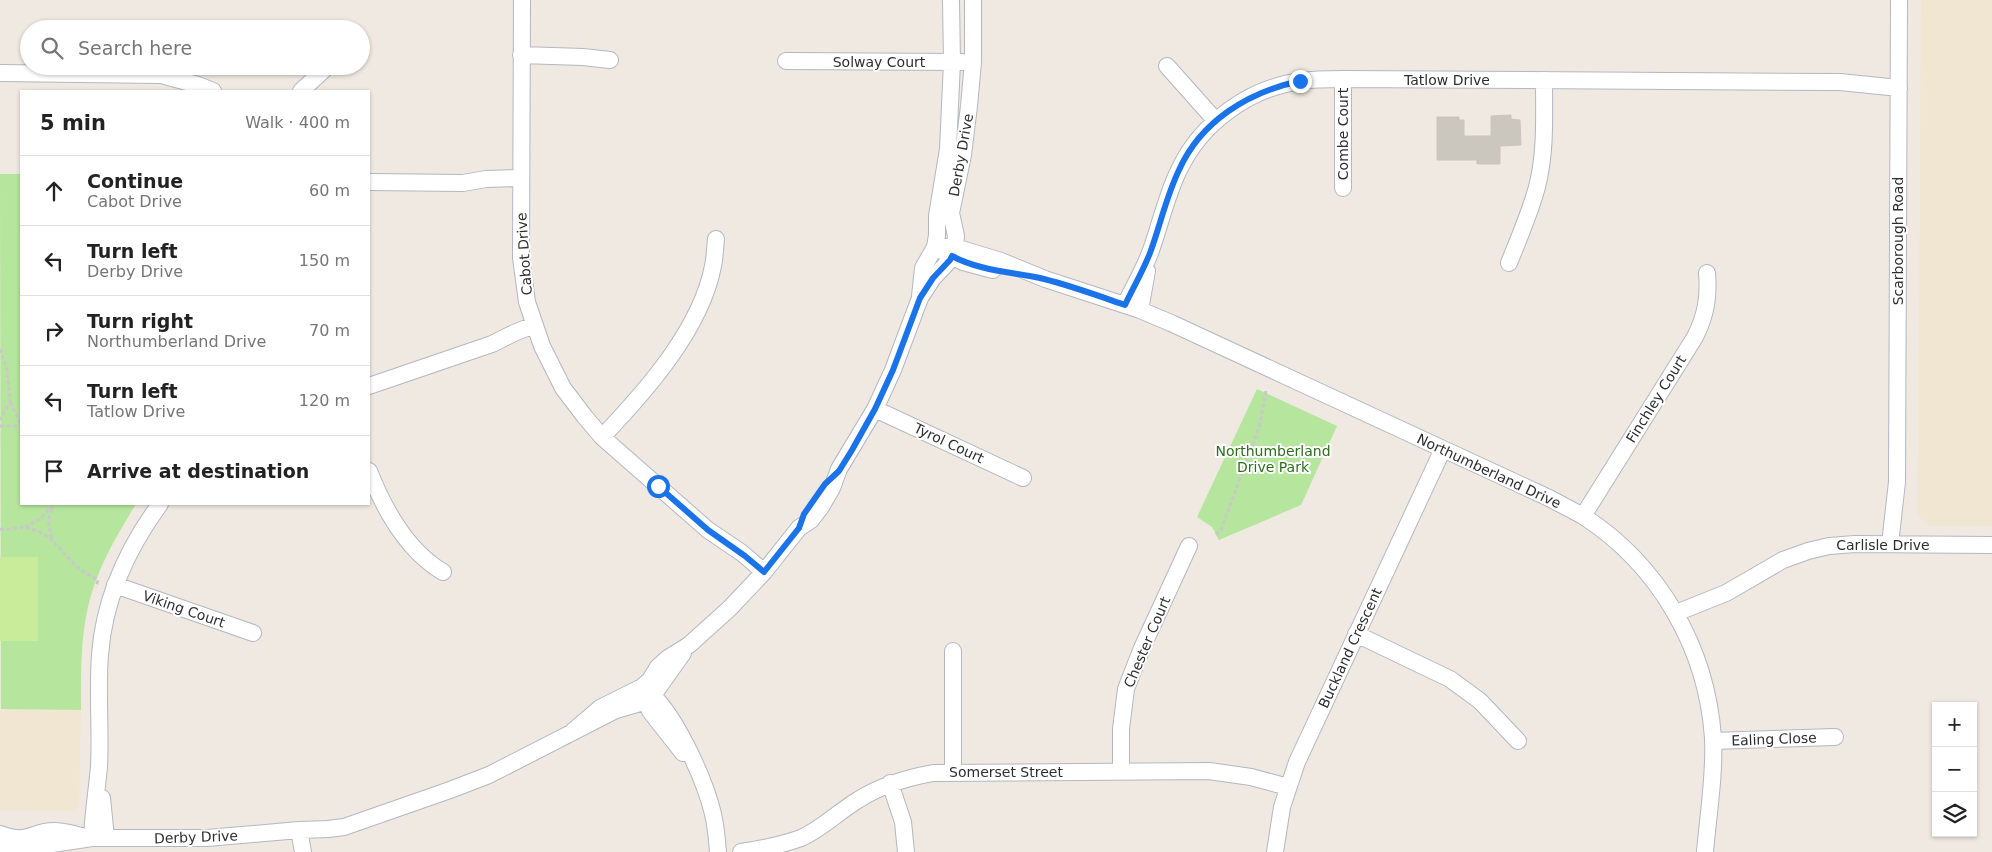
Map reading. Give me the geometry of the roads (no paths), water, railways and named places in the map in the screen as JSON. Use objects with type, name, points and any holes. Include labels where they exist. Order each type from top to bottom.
[{"type":"street","name":"Cabot Drive","points":[[522,0],[521,258],[527,302],[536,330],[551,366],[563,388],[602,437],[708,530],[745,556],[761,576]]},
{"type":"street","name":"Derby Drive","points":[[920,298],[923,268],[935,247],[937,216],[948,149],[952,62],[951,0]]},
{"type":"street","name":"Derby Drive","points":[[0,848],[40,846],[99,838],[216,837],[299,830],[334,819],[395,809],[489,774],[541,750],[647,694],[650,680],[658,667],[668,658],[689,645],[730,608],[761,576],[799,528],[804,514],[812,502],[839,471],[875,409],[893,370],[920,298],[933,278],[950,260],[956,236],[951,213],[952,203],[963,156],[972,62],[973,0]]},
{"type":"street","name":"Scarborough Road","points":[[1897,544],[1899,0]]},
{"type":"street","points":[[521,55],[610,60]]},
{"type":"street","name":"Solway Court","points":[[786,61],[972,62]]},
{"type":"street","points":[[1167,66],[1216,120]]},
{"type":"street","points":[[0,73],[20,73]]},
{"type":"street","points":[[160,75],[210,90]]},
{"type":"street","points":[[302,90],[318,75]]},
{"type":"street","name":"Tatlow Drive","points":[[1133,307],[1179,169],[1200,138],[1216,120],[1233,107],[1265,90],[1300,81],[1343,79],[1899,82]]},
{"type":"street","name":"Combe Court","points":[[1343,79],[1343,188]]},
{"type":"street","points":[[1509,263],[1530,212],[1537,186],[1544,136],[1544,80]]},
{"type":"street","points":[[370,182],[463,183],[486,187],[521,183]]},
{"type":"street","points":[[602,437],[653,380],[675,350],[690,325],[709,281],[714,264],[716,239]]},
{"type":"street","name":"Northumberland Drive","points":[[935,247],[1001,261],[1045,279],[1133,307],[1549,498],[1583,516],[1624,548],[1664,594],[1679,620],[1701,671],[1711,720],[1713,741],[1705,852]]},
{"type":"street","name":"Finchley Court","points":[[1583,516],[1698,330],[1706,312],[1708,299],[1706,273]]},
{"type":"street","points":[[370,386],[492,344],[516,340],[536,330]]},
{"type":"street","name":"Tyrol Court","points":[[875,409],[1023,478]]},
{"type":"street","name":"Buckland Crescent","points":[[1275,852],[1277,828],[1297,762],[1442,449]]},
{"type":"street","points":[[370,473],[387,507],[410,545],[430,564],[443,572]]},
{"type":"street","points":[[99,838],[100,656],[108,610],[115,585],[134,543],[159,505]]},
{"type":"street","name":"Carlisle Drive","points":[[1679,620],[1783,560],[1829,546],[1897,544],[1992,546]]},
{"type":"street","name":"Chester Court","points":[[1122,771],[1121,729],[1126,689],[1142,648],[1189,546]]},
{"type":"street","name":"Viking Court","points":[[115,585],[253,633]]},
{"type":"street","points":[[1356,634],[1450,679],[1480,701],[1518,741]]},
{"type":"street","points":[[953,651],[953,772]]},
{"type":"street","points":[[647,694],[658,722],[694,766],[712,812],[718,852]]},
{"type":"street","name":"Ealing Close","points":[[1713,741],[1835,737]]},
{"type":"street","name":"Somerset Street","points":[[741,852],[762,849],[802,837],[821,826],[858,799],[890,783],[916,776],[953,772],[1228,772],[1288,787]]},
{"type":"street","points":[[890,783],[904,822],[906,852]]},
{"type":"street","points":[[299,830],[303,852]]},
{"type":"park label","name":"Northumberland Drive Park","points":[[1273,460]]}]
